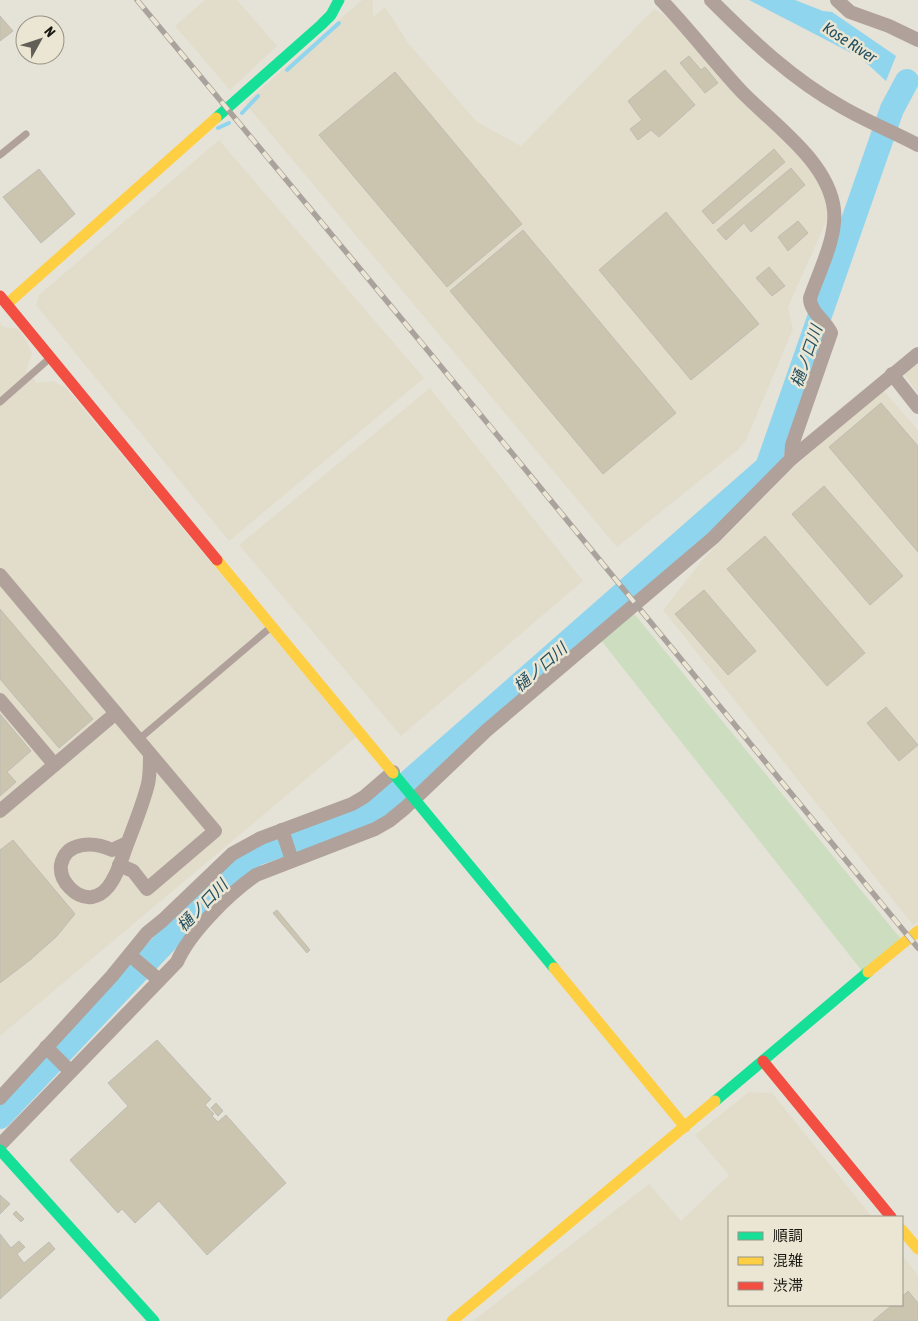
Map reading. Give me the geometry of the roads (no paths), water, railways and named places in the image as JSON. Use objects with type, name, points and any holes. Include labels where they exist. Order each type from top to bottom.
[{"type":"street","points":[[339,0],[331,15],[321,25],[3,300],[685,1127]]},
{"type":"street","points":[[661,0],[742,92],[780,127],[812,162],[832,195],[835,223],[810,298],[812,309],[831,333],[792,445],[791,459]]},
{"type":"street","points":[[711,0],[782,67],[841,107],[918,145]]},
{"type":"street","points":[[837,0],[850,12],[889,26],[918,40]]},
{"type":"street","points":[[0,1145],[156,978],[177,962],[183,948],[242,884],[291,857],[375,829],[394,817],[413,796],[486,730],[713,538],[791,459],[918,354]]},
{"type":"street","points":[[892,374],[918,407]]},
{"type":"street","points":[[0,575],[215,831],[147,889],[133,871],[119,866]]},
{"type":"street","points":[[0,700],[54,764]]},
{"type":"street","points":[[0,811],[116,714]]},
{"type":"street","points":[[127,843],[112,850],[97,845],[79,845],[74,848],[62,862],[61,869],[70,888],[78,894],[90,897],[105,890],[112,882],[119,866],[148,783],[150,754]]},
{"type":"street","points":[[0,1098],[48,1049],[132,956],[147,933],[232,854],[261,838],[282,832],[352,804],[364,798],[395,774]]},
{"type":"street","points":[[282,832],[291,857]]},
{"type":"street","points":[[452,1321],[918,931]]},
{"type":"street","points":[[132,956],[156,978]]},
{"type":"street","points":[[48,1049],[69,1070]]},
{"type":"street","points":[[763,1061],[891,1216]]},
{"type":"street","points":[[0,1150],[154,1321]]},
{"type":"street","points":[[903,1231],[918,1250]]},
{"type":"lane","points":[[0,155],[26,134]]},
{"type":"lane","points":[[0,402],[50,357]]},
{"type":"lane","points":[[138,740],[272,627]]},
{"type":"water","name":"Kose River","points":[[749,0],[795,0],[823,11],[832,12],[896,56],[886,81],[861,58]]},
{"type":"waterway","points":[[287,70],[339,23]]},
{"type":"waterway","name":"樋ノ口川","points":[[0,1117],[207,898],[236,870],[256,854],[359,819],[382,805],[767,467],[892,109],[907,81]]},
{"type":"waterway","points":[[242,113],[258,96]]},
{"type":"waterway","points":[[218,128],[229,123]]},
{"type":"railway","points":[[137,0],[429,352],[918,948]]}]
